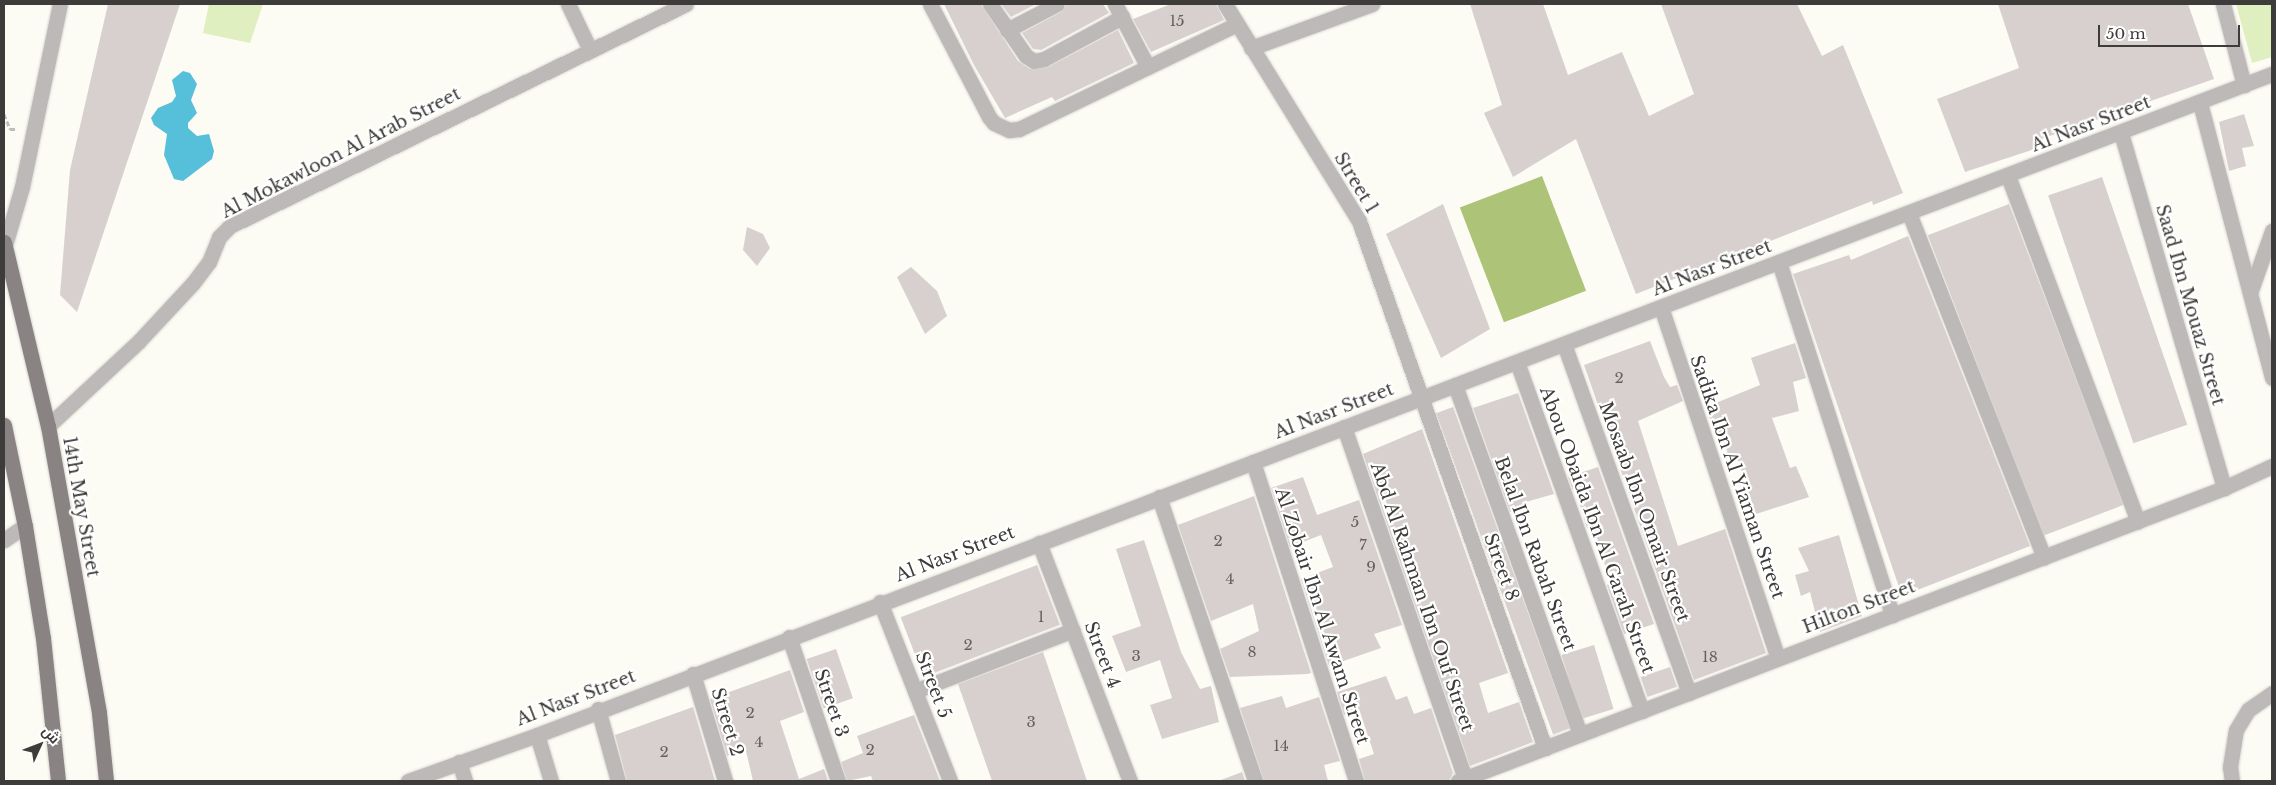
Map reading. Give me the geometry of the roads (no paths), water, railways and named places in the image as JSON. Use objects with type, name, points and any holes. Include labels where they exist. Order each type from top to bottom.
[{"type":"main road","name":"14th May Street","points":[[4,244],[48,426],[99,713],[106,781]]},
{"type":"main road","points":[[4,431],[7,462],[26,526],[43,638],[58,781]]},
{"type":"street","points":[[4,244],[22,187],[60,4]]},
{"type":"street","points":[[568,4],[590,50]]},
{"type":"street","name":"Al Mokawloon Al Arab Street","points":[[48,426],[139,341],[193,283],[209,262],[220,237],[230,226],[686,4]]},
{"type":"street","points":[[930,4],[989,117],[1001,128],[1019,128],[1237,24]]},
{"type":"street","points":[[990,4],[1030,59],[1044,60],[1121,9],[1148,66]]},
{"type":"street","points":[[1008,30],[1041,8],[1057,4]]},
{"type":"street","name":"Street 1","points":[[1224,4],[1359,221],[1421,398]]},
{"type":"street","points":[[1251,48],[1372,4]]},
{"type":"street","points":[[2223,4],[2244,86]]},
{"type":"street","name":"Al Nasr Street","points":[[408,781],[537,735],[598,709],[2272,76]]},
{"type":"street","points":[[2200,103],[2272,378]]},
{"type":"street","name":"Saad Ibn Mouaz Street","points":[[2121,133],[2224,488]]},
{"type":"street","points":[[2008,176],[2138,521]]},
{"type":"street","points":[[1909,213],[2044,557]]},
{"type":"street","points":[[2250,293],[2272,231]]},
{"type":"street","points":[[1779,262],[1892,615]]},
{"type":"street","name":"Sadika Ibn Al Yiaman Street","points":[[1661,307],[1778,658]]},
{"type":"street","name":"Mosaab Ibn Omair Street","points":[[1564,344],[1689,692]]},
{"type":"street","name":"Abou Obaida Ibn Al Garah Street","points":[[1517,362],[1642,711]]},
{"type":"street","name":"Belal Ibn Rabah Street","points":[[1455,385],[1580,734]]},
{"type":"street","name":"Street 8","points":[[1421,398],[1545,748]]},
{"type":"street","name":"Abd Al Rahman Ibn Ouf Street","points":[[1344,427],[1461,780]]},
{"type":"street","name":"Al Zobair Ibn Al Awam Street","points":[[1253,462],[1356,781]]},
{"type":"street","name":"Hilton Street","points":[[1461,780],[2224,488],[2272,466]]},
{"type":"street","points":[[1159,497],[1255,781]]},
{"type":"street","points":[[4,540],[26,526]]},
{"type":"street","name":"Street 4","points":[[1039,542],[1130,781]]},
{"type":"street","name":"Street 5","points":[[880,602],[950,781]]},
{"type":"street","points":[[915,691],[1073,630]]},
{"type":"street","name":"Street 3","points":[[788,637],[838,781]]},
{"type":"street","name":"Street 2","points":[[693,674],[726,781]]},
{"type":"street","points":[[2232,781],[2230,767],[2236,730],[2248,710],[2272,693]]},
{"type":"street","points":[[598,709],[618,781]]},
{"type":"street","points":[[537,735],[551,781]]},
{"type":"street","points":[[459,762],[465,781]]},
{"type":"water","points":[[183,71],[190,73],[197,84],[191,100],[197,113],[188,123],[188,128],[197,136],[209,134],[214,151],[212,159],[183,181],[174,179],[164,155],[167,134],[154,125],[151,118],[158,108],[172,102],[176,96],[172,80]]}]
